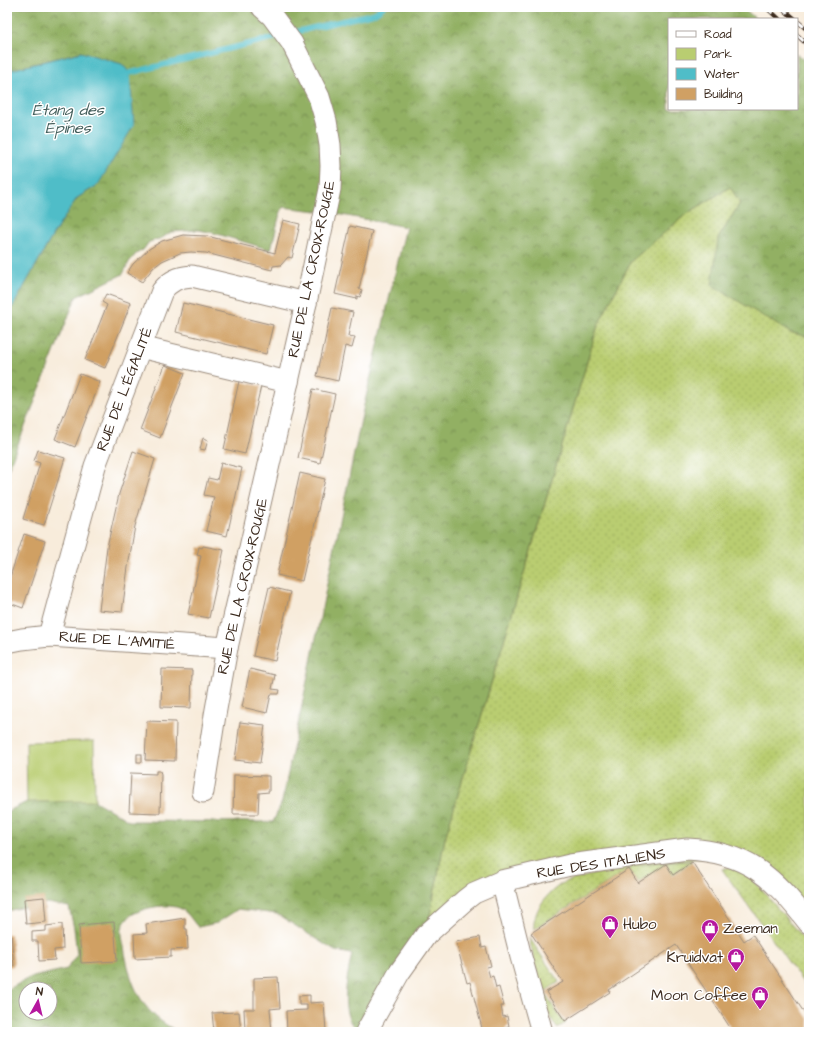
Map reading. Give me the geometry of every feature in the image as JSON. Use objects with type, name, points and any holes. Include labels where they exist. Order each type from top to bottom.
[{"type":"street","name":"RUE DE LA CROIX-ROUGE","points":[[203,792],[227,648],[306,303],[330,189],[331,166],[326,121],[319,97],[286,35],[272,16],[262,7]]},
{"type":"street","name":"RUE DE L'ÉGALITÉ","points":[[49,636],[95,466],[162,291],[168,284],[176,279],[192,276],[306,303]]},
{"type":"street","points":[[140,348],[288,382]]},
{"type":"street","name":"RUE DE L'AMITIÉ","points":[[7,642],[49,636],[227,648]]},
{"type":"street","name":"RUE DES ITALIENS","points":[[366,1032],[399,973],[426,935],[465,900],[484,888],[502,881],[570,865],[687,849],[706,850],[743,860],[759,869],[790,899],[809,923]]},
{"type":"street","points":[[502,881],[542,1032]]},
{"type":"green space","points":[[7,7],[742,7],[755,18],[668,18],[668,110],[798,110],[798,55],[809,65],[809,337],[789,332],[712,285],[718,239],[740,203],[730,187],[685,215],[631,261],[598,325],[445,838],[426,935],[360,1032],[351,1023],[348,1016],[345,998],[352,954],[335,951],[277,914],[238,909],[217,923],[198,927],[183,910],[172,906],[158,906],[138,911],[127,920],[122,928],[125,953],[131,979],[148,1009],[157,1018],[179,1032],[7,1032],[7,990],[18,984],[18,1021],[58,1021],[58,981],[24,981],[29,978],[67,969],[77,954],[74,928],[69,907],[48,903],[7,911],[8,811],[27,802],[95,801],[129,821],[273,822],[282,802],[364,405],[406,227],[326,212],[283,207],[271,250],[199,230],[171,232],[162,238],[149,242],[143,250],[136,254],[129,262],[123,274],[76,297],[7,472],[7,317],[54,233],[77,198],[98,185],[81,52],[7,71]]},
{"type":"green space","points":[[730,187],[740,203],[718,239],[789,332],[809,337],[809,923],[726,855],[502,881],[426,935],[445,838],[598,325],[631,261],[685,215]]},
{"type":"green space","points":[[94,741],[95,801],[27,802],[26,742]]},
{"type":"green space","points":[[692,861],[673,874],[666,864],[638,882],[629,869],[534,929],[536,915],[543,901],[554,889],[567,881],[628,866]]},
{"type":"green space","points":[[730,867],[750,876],[809,945],[809,991],[722,869]]},
{"type":"green space","points":[[529,937],[559,982],[544,992],[563,1021],[566,1023],[557,1028],[547,1012],[543,1000]]},
{"type":"water","name":"Étang des Épines","points":[[81,52],[122,64],[130,73],[134,125],[98,185],[77,198],[54,233],[7,317],[7,71]]},
{"type":"building","points":[[283,220],[300,224],[292,258],[288,257],[281,265],[273,266],[272,270],[206,253],[191,252],[180,253],[162,261],[153,268],[142,282],[127,273],[133,264],[149,249],[162,241],[183,235],[207,236],[275,253]]},
{"type":"building","points":[[350,226],[372,231],[359,289],[362,290],[360,297],[357,296],[357,299],[335,294]]},
{"type":"building","points":[[106,294],[131,303],[105,368],[85,360],[107,305],[102,302]]},
{"type":"building","points":[[183,303],[273,325],[266,354],[176,332]]},
{"type":"building","points":[[332,308],[353,312],[348,336],[355,337],[352,348],[345,346],[338,381],[317,376]]},
{"type":"building","points":[[165,365],[185,373],[160,438],[140,430]]},
{"type":"building","points":[[80,374],[100,382],[75,447],[55,439]]},
{"type":"building","points":[[239,381],[261,386],[245,454],[224,449]]},
{"type":"building","points":[[313,389],[335,394],[320,463],[298,458]]},
{"type":"building","points":[[203,438],[208,440],[205,450],[200,449]]},
{"type":"building","points":[[38,450],[65,458],[44,525],[23,519],[40,463],[34,461]]},
{"type":"building","points":[[133,451],[155,459],[135,526],[122,612],[99,610],[107,547],[119,494]]},
{"type":"building","points":[[221,463],[242,468],[227,536],[206,531],[214,497],[204,495],[208,478],[217,480]]},
{"type":"building","points":[[300,473],[325,479],[302,581],[277,575]]},
{"type":"building","points":[[24,534],[45,541],[23,608],[7,602],[7,586]]},
{"type":"building","points":[[203,546],[224,550],[209,618],[188,614],[201,556],[197,555],[199,547],[202,548]]},
{"type":"building","points":[[269,587],[290,592],[275,661],[253,656]]},
{"type":"building","points":[[162,669],[192,670],[191,708],[161,707]]},
{"type":"building","points":[[250,669],[275,675],[272,689],[280,690],[279,694],[271,694],[267,713],[242,707]]},
{"type":"building","points":[[147,721],[176,722],[175,761],[145,760]]},
{"type":"building","points":[[240,722],[265,725],[260,763],[235,760]]},
{"type":"building","points":[[137,754],[142,754],[142,762],[137,762]]},
{"type":"building","points":[[156,771],[160,771],[161,774],[160,813],[129,812],[131,773],[156,774]]},
{"type":"building","points":[[234,775],[269,776],[269,792],[259,793],[258,814],[233,814]]},
{"type":"building","name":"Hubo","points":[[692,862],[744,941],[753,935],[809,1020],[809,1032],[733,1032],[676,945],[609,990],[610,992],[565,1021],[546,992],[563,982],[531,933],[629,869],[638,883],[666,864],[673,875]]},
{"type":"building","points":[[44,897],[46,922],[26,924],[24,899]]},
{"type":"building","points":[[185,918],[188,949],[171,950],[171,957],[135,959],[134,934],[147,933],[146,924]]},
{"type":"building","points":[[114,922],[117,961],[81,963],[79,925]]},
{"type":"building","points":[[62,924],[63,949],[54,950],[55,960],[39,961],[38,941],[32,941],[32,932],[46,931],[46,926]]},
{"type":"building","points":[[7,934],[11,934],[14,966],[7,967]]},
{"type":"building","points":[[480,937],[482,948],[486,947],[491,966],[487,967],[490,977],[493,976],[496,988],[499,987],[504,1006],[501,1006],[503,1017],[507,1016],[509,1026],[506,1027],[507,1032],[483,1032],[470,982],[467,983],[456,942]]},
{"type":"building","points":[[278,977],[280,1008],[270,1009],[272,1032],[245,1032],[244,1009],[254,1009],[254,978]]},
{"type":"building","points":[[310,995],[310,1003],[324,1002],[326,1032],[287,1032],[286,1011],[307,1010],[307,1005],[299,1005],[299,996]]},
{"type":"building","points":[[239,1012],[241,1032],[214,1032],[212,1013]]},
{"type":"waterway","points":[[291,33],[375,13],[383,7]]},
{"type":"waterway","points":[[130,73],[281,36]]},
{"type":"railway","points":[[766,7],[778,18]]},
{"type":"railway","points":[[781,7],[794,18]]},
{"type":"railway","points":[[798,22],[809,31]]},
{"type":"railway","points":[[798,36],[809,46]]},
{"type":"place","name":"Hubo","points":[[610,939]]},
{"type":"place","name":"Zeeman","points":[[710,943]]},
{"type":"place","name":"Kruidvat","points":[[736,972]]},
{"type":"place","name":"Moon Coffee","points":[[760,1010]]}]
